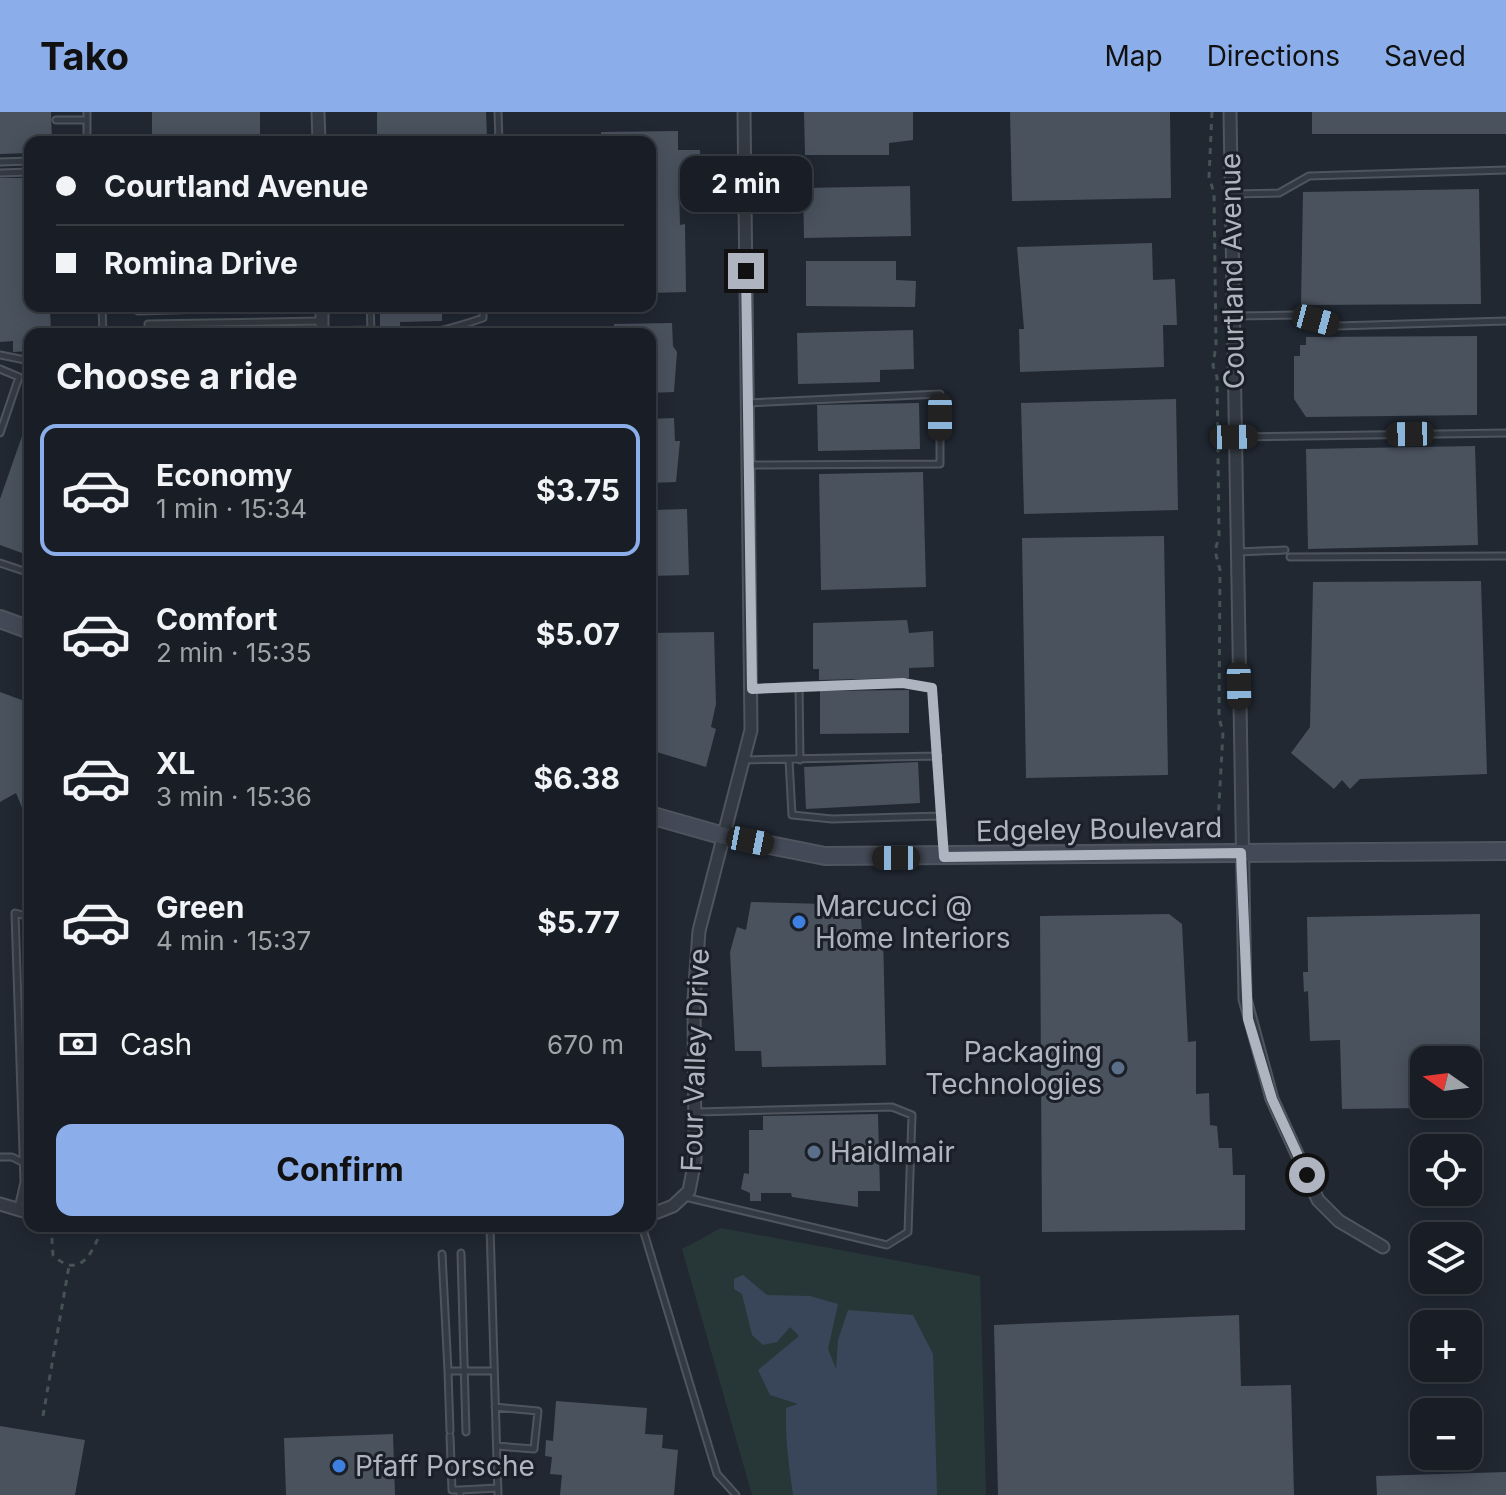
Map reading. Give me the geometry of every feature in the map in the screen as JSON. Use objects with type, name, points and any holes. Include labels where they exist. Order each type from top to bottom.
[{"type":"street","points":[[318,112],[319,136]]},
{"type":"street","name":"Four Valley Drive","points":[[656,1213],[673,1206],[689,1191],[695,1160],[694,999],[699,931],[751,730],[744,112]]},
{"type":"street","name":"Courtland Avenue","points":[[1230,112],[1245,999],[1272,1099],[1318,1200],[1339,1221],[1383,1247]]},
{"type":"street","points":[[0,619],[24,628]]},
{"type":"street","name":"Edgeley Boulevard","points":[[656,817],[724,836],[825,856],[1506,851]]},
{"type":"street","points":[[0,1204],[24,1211]]},
{"type":"lane","points":[[87,112],[87,136]]},
{"type":"lane","points":[[498,112],[499,136]]},
{"type":"lane","points":[[56,120],[87,120]]},
{"type":"lane","points":[[0,162],[24,161]]},
{"type":"lane","points":[[1231,194],[1279,193],[1309,176],[1506,170]]},
{"type":"lane","points":[[0,173],[24,172]]},
{"type":"lane","points":[[453,328],[483,318],[483,312]]},
{"type":"lane","points":[[1232,316],[1296,315],[1337,326],[1506,321]]},
{"type":"lane","points":[[148,328],[148,324],[287,328]]},
{"type":"lane","points":[[0,355],[24,360]]},
{"type":"lane","points":[[0,369],[19,377],[0,433]]},
{"type":"lane","points":[[747,403],[940,394],[940,464],[748,465]]},
{"type":"lane","points":[[1234,437],[1506,433]]},
{"type":"lane","points":[[1236,552],[1285,550]]},
{"type":"lane","points":[[1290,557],[1506,556]]},
{"type":"lane","points":[[0,563],[24,571]]},
{"type":"lane","points":[[752,689],[903,683],[932,688],[944,857]]},
{"type":"lane","points":[[799,686],[800,760]]},
{"type":"lane","points":[[743,760],[938,756]]},
{"type":"lane","points":[[789,760],[792,815],[832,819],[941,816]]},
{"type":"lane","points":[[24,915],[15,913],[24,1102]]},
{"type":"lane","points":[[684,1196],[887,1245],[908,1232],[912,1115],[892,1107],[694,1112]]},
{"type":"lane","points":[[0,1157],[12,1157],[24,1163]]},
{"type":"lane","points":[[442,1254],[452,1490],[498,1492],[490,1232]]},
{"type":"lane","points":[[644,1232],[717,1474],[736,1495]]},
{"type":"lane","points":[[461,1253],[466,1432]]},
{"type":"lane","points":[[448,1371],[494,1371]]},
{"type":"lane","points":[[495,1407],[538,1411],[534,1449],[497,1446]]},
{"type":"path","points":[[1212,112],[1209,177],[1214,193],[1216,344],[1213,366],[1217,377],[1219,536],[1215,551],[1220,570],[1222,699],[1219,718],[1223,732],[1218,823]]},
{"type":"path","points":[[51,1232],[53,1255],[69,1266],[81,1265],[90,1257],[100,1232]]},
{"type":"path","points":[[43,1416],[69,1266]]},
{"type":"shaded area","points":[[721,1228],[980,1276],[986,1495],[752,1495],[682,1249]]},
{"type":"water","points":[[743,1275],[767,1295],[810,1296],[838,1304],[828,1349],[836,1369],[838,1340],[848,1310],[913,1315],[933,1354],[937,1495],[793,1495],[786,1408],[798,1404],[770,1395],[758,1370],[799,1336],[790,1327],[777,1342],[763,1345],[752,1335],[742,1294],[734,1289],[734,1279]]},
{"type":"building","points":[[0,112],[51,112],[52,136],[24,136],[24,153],[0,154]]},
{"type":"building","points":[[152,112],[260,112],[260,136],[152,136]]},
{"type":"building","points":[[377,112],[486,112],[487,136],[377,136]]},
{"type":"building","points":[[804,112],[913,112],[913,140],[889,143],[889,155],[805,155]]},
{"type":"building","points":[[1010,112],[1170,112],[1171,198],[1012,201]]},
{"type":"building","points":[[1312,112],[1506,112],[1506,134],[1312,134]]},
{"type":"building","points":[[678,131],[678,150],[700,150],[700,189],[679,190],[680,225],[685,224],[686,292],[656,293],[656,136],[601,136],[601,132]]},
{"type":"building","points":[[0,178],[24,178],[24,312],[50,312],[51,328],[24,328],[24,351],[13,352],[13,341],[0,342]]},
{"type":"building","points":[[910,186],[911,236],[804,238],[803,188]]},
{"type":"building","points":[[1479,189],[1481,304],[1301,305],[1303,192]]},
{"type":"building","points":[[1152,243],[1153,280],[1175,279],[1177,325],[1163,325],[1164,367],[1020,372],[1019,329],[1024,329],[1017,247]]},
{"type":"building","points":[[806,261],[896,261],[896,280],[916,281],[915,307],[806,306]]},
{"type":"building","points":[[380,312],[442,312],[442,321],[400,322],[400,328],[380,327]]},
{"type":"building","points":[[672,323],[673,346],[677,352],[674,392],[656,393],[656,328],[614,328],[614,324]]},
{"type":"building","points":[[913,330],[914,369],[880,370],[880,382],[798,384],[797,333]]},
{"type":"building","points":[[1477,336],[1477,415],[1306,417],[1294,399],[1294,356],[1300,356],[1300,345],[1306,345],[1306,337]]},
{"type":"building","points":[[1176,399],[1178,510],[1024,514],[1021,403]]},
{"type":"building","points":[[919,403],[920,449],[818,451],[817,405]]},
{"type":"building","points":[[674,418],[675,441],[680,441],[676,482],[656,483],[656,419]]},
{"type":"building","points":[[24,430],[24,554],[0,545],[0,499]]},
{"type":"building","points":[[1475,446],[1478,545],[1308,549],[1306,449]]},
{"type":"building","points":[[923,472],[926,587],[821,590],[819,474]]},
{"type":"building","points":[[687,509],[689,575],[656,576],[656,510]]},
{"type":"building","points":[[1164,536],[1168,775],[1026,778],[1022,538]]},
{"type":"building","points":[[1481,581],[1487,774],[1360,779],[1350,789],[1342,780],[1334,789],[1291,753],[1310,727],[1313,582]]},
{"type":"building","points":[[907,620],[909,633],[933,631],[934,667],[909,668],[909,678],[819,680],[819,669],[813,669],[813,623]]},
{"type":"building","points":[[714,632],[716,704],[711,727],[716,729],[706,767],[656,752],[656,633]]},
{"type":"building","points":[[909,690],[909,733],[820,734],[820,691]]},
{"type":"building","points":[[0,692],[24,701],[24,812],[16,793],[0,802]]},
{"type":"building","points":[[918,762],[920,803],[806,809],[804,767]]},
{"type":"building","points":[[751,902],[860,905],[862,932],[883,932],[886,1065],[762,1067],[761,1051],[735,1051],[730,952],[737,927],[746,930]]},
{"type":"building","name":"Packaging Technologies","points":[[1169,914],[1182,924],[1188,1042],[1196,1041],[1196,1094],[1209,1093],[1210,1125],[1217,1126],[1219,1148],[1232,1148],[1233,1175],[1245,1175],[1245,1230],[1042,1232],[1040,916]]},
{"type":"building","points":[[1480,914],[1480,1046],[1410,1046],[1410,1108],[1342,1109],[1340,1040],[1310,1041],[1308,991],[1304,992],[1303,972],[1308,972],[1307,917]]},
{"type":"building","name":"Haidlmair","points":[[878,1114],[880,1191],[858,1191],[858,1207],[792,1197],[791,1193],[761,1193],[761,1201],[750,1201],[750,1193],[741,1189],[744,1173],[749,1174],[749,1130],[763,1130],[763,1116]]},
{"type":"building","points":[[1239,1315],[1241,1386],[1291,1385],[1294,1495],[998,1495],[994,1325]]},
{"type":"building","points":[[556,1401],[647,1408],[645,1434],[663,1435],[662,1448],[678,1450],[674,1495],[560,1495],[562,1475],[550,1474],[552,1457],[545,1456],[546,1440],[553,1441]]},
{"type":"building","points":[[0,1426],[85,1440],[75,1495],[0,1495]]},
{"type":"building","name":"Pfaff Porsche","points":[[393,1434],[395,1495],[286,1495],[284,1438]]},
{"type":"building","points":[[1506,1472],[1506,1495],[1377,1495],[1376,1476]]},
{"type":"place","name":"Marcucci @ Home Interiors","points":[[799,922]]},
{"type":"place","name":"Packaging Technologies","points":[[1118,1068]]},
{"type":"place","name":"Haidlmair","points":[[814,1152]]},
{"type":"place","name":"Pfaff Porsche","points":[[339,1466]]},
{"type":"route","points":[[746,271],[752,689],[903,683],[932,688],[944,857],[1241,853],[1248,1019],[1272,1099],[1307,1175]]}]
